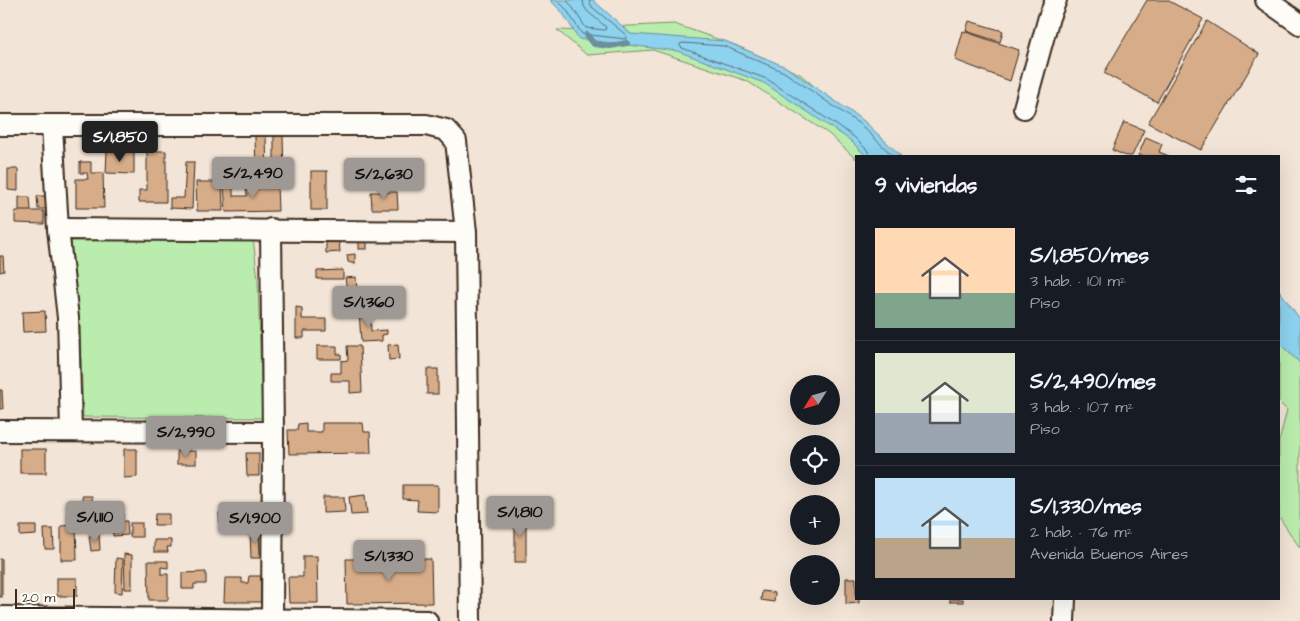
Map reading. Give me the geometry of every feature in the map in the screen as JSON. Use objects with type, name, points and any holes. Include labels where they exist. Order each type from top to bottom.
[{"type":"street","points":[[1024,108],[1049,17],[1056,0]]},
{"type":"street","points":[[1266,0],[1300,24]]},
{"type":"street","points":[[0,125],[426,126],[446,130],[456,141],[466,232],[470,621]]},
{"type":"street","points":[[52,126],[58,229],[68,318],[71,431]]},
{"type":"street","points":[[58,229],[271,229],[466,232]]},
{"type":"street","points":[[271,229],[272,620]]},
{"type":"street","points":[[0,431],[273,432]]},
{"type":"street","points":[[1064,621],[1065,600]]},
{"type":"street","points":[[0,617],[427,621]]},
{"type":"green space","points":[[674,24],[735,45],[800,74],[869,134],[889,155],[855,155],[855,158],[829,134],[747,81],[653,50],[587,55],[557,30],[589,31],[608,27]]},
{"type":"green space","points":[[253,238],[258,280],[262,418],[83,417],[80,325],[71,241]]},
{"type":"green space","points":[[1280,344],[1300,363],[1300,548],[1280,518],[1280,438],[1287,410],[1280,403]]},
{"type":"water","points":[[550,0],[593,0],[631,34],[725,41],[786,67],[864,121],[900,155],[865,155],[850,140],[764,83],[677,51],[579,39],[562,12]]},
{"type":"water","points":[[1280,291],[1300,319],[1300,363],[1280,344]]},
{"type":"building","points":[[1147,0],[1167,0],[1203,19],[1157,102],[1104,73]]},
{"type":"building","points":[[969,21],[1003,31],[1000,42],[966,31]]},
{"type":"building","points":[[1207,21],[1259,54],[1201,150],[1148,123]]},
{"type":"building","points":[[963,31],[1019,50],[1010,81],[955,60]]},
{"type":"building","points":[[1124,122],[1144,130],[1132,155],[1124,155],[1112,150]]},
{"type":"building","points":[[274,135],[283,135],[284,174],[274,174]]},
{"type":"building","points":[[255,136],[266,136],[267,174],[256,174]]},
{"type":"building","points":[[1146,137],[1162,144],[1159,152],[1166,155],[1138,155]]},
{"type":"building","points":[[107,151],[134,152],[134,174],[106,173]]},
{"type":"building","points":[[147,151],[166,151],[166,202],[139,202],[139,190],[147,190]]},
{"type":"building","points":[[80,162],[91,162],[91,173],[103,173],[104,208],[76,208],[76,179],[88,179],[87,173],[80,173]]},
{"type":"building","points":[[186,162],[194,162],[192,209],[170,208],[170,198],[184,198]]},
{"type":"building","points":[[8,169],[18,169],[18,191],[8,190]]},
{"type":"building","points":[[311,171],[327,171],[327,210],[311,210]]},
{"type":"building","points":[[196,182],[222,182],[223,211],[197,211]]},
{"type":"building","points":[[277,184],[278,211],[226,212],[224,186],[233,186],[233,196],[247,196],[246,185]]},
{"type":"building","points":[[371,192],[397,192],[398,209],[372,209]]},
{"type":"building","points":[[37,196],[47,196],[47,209],[38,209]]},
{"type":"building","points":[[19,197],[30,197],[31,210],[19,210]]},
{"type":"building","points":[[15,211],[44,211],[44,224],[15,223]]},
{"type":"building","points":[[359,238],[367,238],[367,249],[359,249]]},
{"type":"building","points":[[339,240],[340,252],[326,253],[326,241]]},
{"type":"building","points":[[355,254],[355,264],[348,262],[347,255]]},
{"type":"building","points":[[0,256],[3,256],[4,271],[0,272]]},
{"type":"building","points":[[343,270],[343,279],[317,279],[317,271]]},
{"type":"building","points":[[356,277],[357,291],[347,291],[345,278]]},
{"type":"building","points":[[296,307],[302,308],[302,319],[326,319],[326,331],[304,331],[304,338],[296,338]]},
{"type":"building","points":[[370,309],[371,331],[387,330],[387,334],[382,335],[382,341],[361,342],[359,310]]},
{"type":"building","points":[[45,311],[46,331],[23,332],[22,312]]},
{"type":"building","points":[[398,344],[399,359],[389,360],[388,345]]},
{"type":"building","points":[[317,346],[337,346],[337,354],[341,354],[341,359],[317,359]]},
{"type":"building","points":[[347,346],[360,346],[362,392],[350,393],[350,381],[331,381],[331,373],[341,373],[341,361],[348,360]]},
{"type":"building","points":[[427,369],[438,369],[438,394],[427,394]]},
{"type":"building","points":[[0,390],[2,390],[3,409],[0,409]]},
{"type":"building","points":[[306,423],[306,432],[322,432],[322,423],[363,423],[364,432],[370,432],[371,453],[289,454],[288,430],[297,430],[298,424]]},
{"type":"building","points":[[20,449],[46,449],[46,473],[20,473]]},
{"type":"building","points":[[124,449],[137,449],[137,477],[124,478]]},
{"type":"building","points":[[177,451],[196,451],[196,464],[177,464]]},
{"type":"building","points":[[246,453],[259,453],[259,476],[247,476]]},
{"type":"building","points":[[403,485],[438,485],[438,512],[417,511],[418,500],[403,499]]},
{"type":"building","points":[[365,495],[367,514],[351,515],[349,497]]},
{"type":"building","points":[[82,496],[92,496],[93,522],[68,522],[68,511],[83,510]]},
{"type":"building","points":[[323,497],[344,497],[345,512],[323,513]]},
{"type":"building","points":[[111,511],[123,511],[123,519],[111,519]]},
{"type":"building","points":[[219,513],[230,513],[230,528],[220,528]]},
{"type":"building","points":[[155,514],[169,514],[169,525],[154,525]]},
{"type":"building","points":[[515,515],[526,515],[526,562],[515,562]]},
{"type":"building","points":[[127,521],[128,535],[113,536],[112,522]]},
{"type":"building","points":[[130,523],[142,523],[142,537],[130,537]]},
{"type":"building","points":[[76,525],[77,560],[61,560],[61,526]]},
{"type":"building","points":[[20,526],[36,526],[36,535],[20,536]]},
{"type":"building","points":[[44,529],[53,529],[54,549],[45,549]]},
{"type":"building","points":[[259,530],[260,558],[251,558],[250,531]]},
{"type":"building","points":[[99,535],[100,550],[91,551],[89,536]]},
{"type":"building","points":[[154,540],[171,540],[171,547],[167,547],[168,552],[154,552]]},
{"type":"building","points":[[124,554],[132,555],[132,589],[125,589]]},
{"type":"building","points":[[303,556],[317,556],[318,603],[289,603],[288,577],[303,577]]},
{"type":"building","points":[[116,558],[123,559],[122,593],[115,592]]},
{"type":"building","points":[[0,559],[2,559],[2,597],[0,597]]},
{"type":"building","points":[[346,559],[375,559],[376,567],[407,566],[407,559],[431,559],[432,603],[347,604]]},
{"type":"building","points":[[148,561],[168,561],[168,568],[161,567],[161,574],[168,574],[168,600],[149,600]]},
{"type":"building","points":[[206,572],[206,584],[194,584],[194,589],[182,589],[182,573]]},
{"type":"building","points":[[249,576],[261,576],[261,602],[224,602],[225,578],[242,578],[242,583],[248,583]]},
{"type":"building","points":[[57,578],[77,578],[77,596],[57,596]]},
{"type":"building","points":[[846,578],[855,578],[855,600],[859,600],[859,603],[846,604]]},
{"type":"building","points":[[762,591],[775,593],[774,602],[761,600]]},
{"type":"building","points":[[950,600],[963,600],[963,602],[950,602]]},
{"type":"waterway","points":[[587,35],[594,44],[610,46],[627,43]]}]
